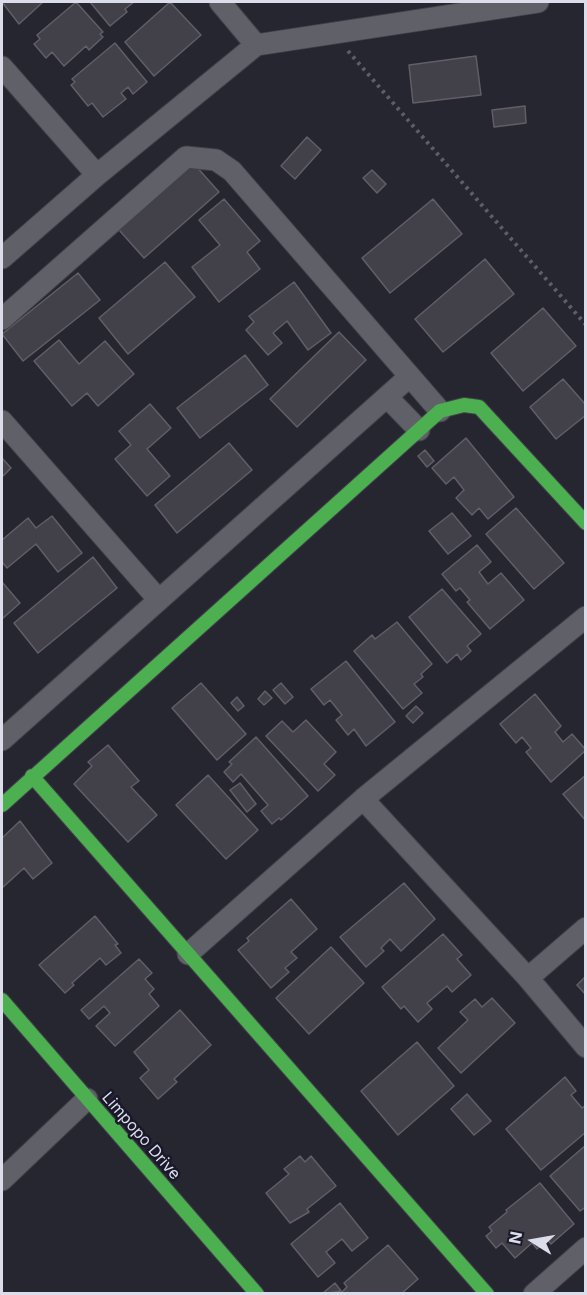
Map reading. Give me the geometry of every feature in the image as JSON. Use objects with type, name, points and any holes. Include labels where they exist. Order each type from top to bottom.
[{"type":"street","points":[[220,2],[256,45]]},
{"type":"street","points":[[2,258],[97,175],[256,45],[332,33],[443,8],[538,2]]},
{"type":"street","points":[[2,67],[97,175]]},
{"type":"street","points":[[2,319],[186,157],[197,156],[216,160],[232,171],[440,411]]},
{"type":"street","points":[[2,740],[409,377]]},
{"type":"street","points":[[387,397],[419,430]]},
{"type":"street","points":[[2,805],[440,411],[464,405],[479,407],[585,524]]},
{"type":"street","points":[[2,421],[159,600]]},
{"type":"street","points":[[188,954],[363,799],[585,616]]},
{"type":"street","points":[[32,776],[486,1293]]},
{"type":"street","points":[[363,799],[528,978],[585,1047]]},
{"type":"street","points":[[528,978],[585,928]]},
{"type":"street","name":"Limpopo Drive","points":[[2,1000],[256,1293]]},
{"type":"street","points":[[2,1179],[87,1099]]},
{"type":"street","points":[[534,1293],[585,1248]]},
{"type":"path","points":[[332,33],[585,325]]},
{"type":"building","points":[[2,2],[43,2],[19,24]]},
{"type":"building","points":[[76,2],[103,32],[100,34],[103,37],[89,50],[86,46],[64,66],[52,52],[46,58],[34,44],[40,39],[37,35]]},
{"type":"building","points":[[90,2],[134,2],[125,9],[127,12],[110,26]]},
{"type":"building","points":[[170,2],[201,35],[154,76],[125,42]]},
{"type":"building","points":[[115,43],[147,82],[133,94],[128,87],[121,93],[126,99],[103,117],[92,103],[88,106],[71,85],[75,82],[72,79]]},
{"type":"building","points":[[476,56],[481,95],[413,103],[409,65]]},
{"type":"building","points":[[525,106],[526,123],[494,127],[492,110]]},
{"type":"building","points":[[307,137],[321,150],[295,179],[281,166]]},
{"type":"building","points":[[194,164],[219,192],[144,258],[119,230]]},
{"type":"building","points":[[372,170],[386,184],[377,193],[363,178]]},
{"type":"building","points":[[224,199],[260,241],[247,252],[260,269],[219,302],[192,267],[220,245],[199,220]]},
{"type":"building","points":[[433,199],[462,234],[390,293],[362,258]]},
{"type":"building","points":[[485,259],[514,294],[443,352],[415,319]]},
{"type":"building","points":[[165,262],[195,297],[128,354],[99,318]]},
{"type":"building","points":[[78,273],[100,300],[23,361],[2,334]]},
{"type":"building","points":[[294,282],[331,333],[308,350],[287,321],[273,333],[282,343],[268,355],[246,330],[254,322],[249,316]]},
{"type":"building","points":[[543,308],[576,346],[523,391],[491,353]]},
{"type":"building","points":[[339,332],[366,360],[297,427],[270,399]]},
{"type":"building","points":[[59,340],[79,364],[105,341],[134,374],[98,406],[87,393],[72,406],[34,361]]},
{"type":"building","points":[[245,355],[268,385],[200,438],[177,408]]},
{"type":"building","points":[[563,379],[586,405],[586,415],[556,439],[530,407]]},
{"type":"building","points":[[150,404],[171,428],[147,449],[170,476],[147,496],[115,459],[131,445],[119,431]]},
{"type":"building","points":[[466,438],[514,497],[488,519],[479,508],[472,515],[456,498],[464,490],[454,477],[446,484],[432,468]]},
{"type":"building","points":[[229,443],[252,470],[177,533],[155,505]]},
{"type":"building","points":[[425,450],[434,461],[427,467],[418,456]]},
{"type":"building","points":[[2,458],[11,468],[2,477]]},
{"type":"building","points":[[516,508],[564,563],[534,589],[486,534]]},
{"type":"building","points":[[452,513],[471,536],[448,554],[429,531]]},
{"type":"building","points":[[52,516],[82,553],[58,572],[36,544],[7,568],[2,562],[2,540],[28,518],[36,528]]},
{"type":"building","points":[[477,545],[491,562],[479,572],[488,584],[501,573],[524,600],[490,629],[467,602],[470,600],[460,588],[456,591],[442,574]]},
{"type":"building","points":[[93,557],[117,588],[38,653],[14,623]]},
{"type":"building","points":[[2,582],[20,603],[2,619]]},
{"type":"building","points":[[442,589],[481,634],[467,646],[471,651],[461,660],[457,654],[447,663],[409,617]]},
{"type":"building","points":[[397,622],[432,664],[421,674],[423,677],[414,684],[422,693],[403,709],[354,651],[372,635],[375,639]]},
{"type":"building","points":[[346,661],[395,722],[366,746],[354,729],[348,735],[336,720],[342,715],[330,700],[324,705],[311,689]]},
{"type":"building","points":[[201,683],[246,734],[217,760],[172,708]]},
{"type":"building","points":[[281,683],[293,697],[285,704],[273,690]]},
{"type":"building","points":[[265,691],[272,698],[264,705],[258,699]]},
{"type":"building","points":[[535,694],[561,726],[555,732],[563,742],[572,734],[586,750],[551,782],[526,752],[531,748],[522,737],[516,743],[500,724]]},
{"type":"building","points":[[237,697],[244,706],[238,711],[231,703]]},
{"type":"building","points":[[416,706],[423,713],[413,723],[406,716]]},
{"type":"building","points":[[306,720],[336,752],[324,764],[335,775],[318,791],[266,736],[282,721],[293,732]]},
{"type":"building","points":[[256,737],[308,796],[281,820],[279,818],[272,824],[261,811],[268,805],[241,774],[233,782],[224,772],[232,764],[229,762]]},
{"type":"building","points":[[108,745],[139,781],[131,787],[157,815],[128,842],[74,784],[92,766],[88,762]]},
{"type":"building","points":[[208,775],[258,830],[226,859],[176,805]]},
{"type":"building","points":[[586,775],[586,821],[563,794]]},
{"type":"building","points":[[240,783],[256,804],[247,812],[230,790]]},
{"type":"building","points":[[20,821],[52,863],[33,879],[24,868],[2,888],[2,838]]},
{"type":"building","points":[[404,883],[435,919],[401,951],[390,939],[381,948],[384,951],[366,967],[340,937]]},
{"type":"building","points":[[291,899],[317,929],[291,952],[297,958],[285,968],[289,972],[271,988],[238,950],[249,941],[247,938]]},
{"type":"building","points":[[95,916],[118,944],[115,945],[121,953],[106,965],[100,958],[72,983],[74,985],[65,993],[39,965]]},
{"type":"building","points":[[443,934],[462,955],[457,959],[471,975],[452,992],[447,986],[427,1003],[432,1009],[418,1022],[404,1006],[401,1009],[382,987]]},
{"type":"building","points":[[331,947],[364,983],[309,1034],[276,998]]},
{"type":"building","points":[[139,959],[152,973],[145,979],[154,989],[149,994],[159,1006],[115,1046],[96,1026],[110,1013],[104,1006],[89,1019],[81,1010]]},
{"type":"building","points":[[586,976],[586,995],[577,985]]},
{"type":"building","points":[[492,998],[515,1023],[461,1073],[438,1048],[468,1020],[460,1012],[475,999],[482,1007]]},
{"type":"building","points":[[180,1010],[211,1045],[174,1079],[177,1082],[158,1099],[140,1078],[149,1070],[134,1052]]},
{"type":"building","points":[[417,1042],[454,1086],[398,1135],[361,1091]]},
{"type":"building","points":[[565,1077],[576,1091],[571,1095],[582,1108],[586,1105],[586,1132],[541,1170],[506,1129]]},
{"type":"building","points":[[467,1094],[491,1121],[474,1135],[451,1109]]},
{"type":"building","points":[[586,1145],[586,1207],[580,1211],[550,1176]]},
{"type":"building","points":[[300,1156],[305,1162],[311,1156],[336,1186],[307,1209],[309,1212],[290,1223],[266,1193],[289,1174],[284,1169]]},
{"type":"building","points":[[540,1183],[574,1224],[551,1244],[548,1240],[537,1249],[532,1243],[515,1258],[502,1243],[496,1248],[486,1236],[492,1231],[489,1227]]},
{"type":"building","points":[[340,1203],[368,1238],[352,1251],[342,1239],[326,1252],[335,1263],[318,1277],[291,1244]]},
{"type":"building","points":[[388,1245],[418,1279],[401,1294],[340,1294],[347,1287],[344,1283]]},
{"type":"building","points":[[335,1283],[341,1291],[323,1294],[323,1293]]},
{"type":"traffic: fast","points":[[2,805],[440,411],[464,405],[479,407],[586,523]]},
{"type":"traffic: fast","points":[[32,776],[487,1294]]},
{"type":"traffic: fast","points":[[2,1000],[257,1294]]}]
